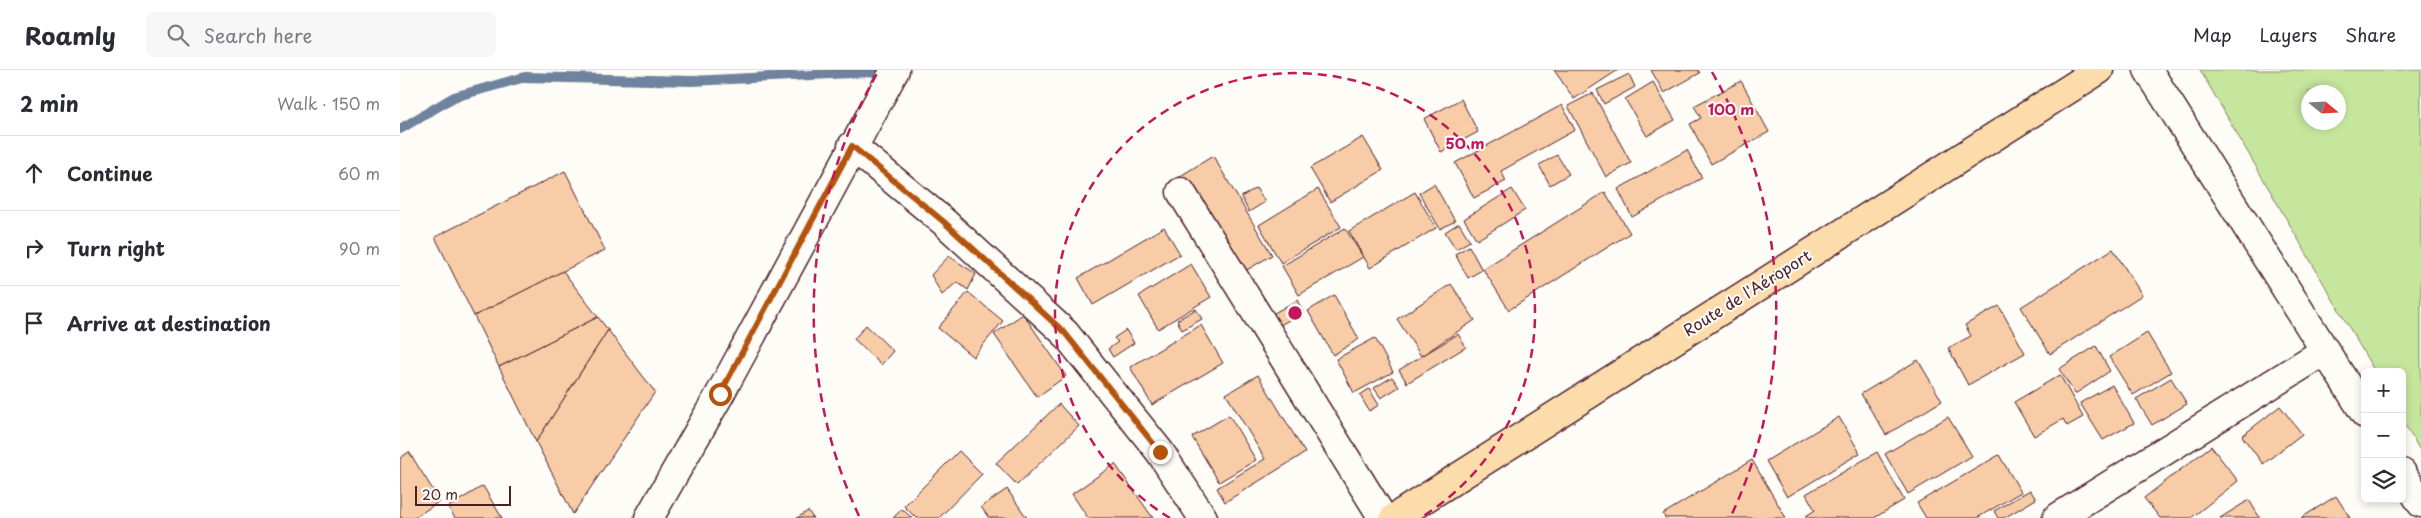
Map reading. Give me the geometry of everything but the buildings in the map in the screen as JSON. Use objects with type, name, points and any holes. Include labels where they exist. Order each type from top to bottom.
[{"type":"main road","name":"Route de l'Aéroport","points":[[1394,518],[2100,70]]},
{"type":"street","points":[[649,518],[720,394],[852,146],[895,70]]},
{"type":"street","points":[[2148,70],[2364,413]]},
{"type":"street","points":[[852,146],[944,222],[1065,333],[1160,452],[1203,518]]},
{"type":"street","points":[[1182,192],[1383,518]]},
{"type":"street","points":[[2057,518],[2325,351]]},
{"type":"street","points":[[2406,479],[2421,502]]},
{"type":"green space","points":[[2200,70],[2421,70],[2421,452],[2406,427],[2406,368],[2373,368]]},
{"type":"waterway","points":[[400,129],[454,97],[525,77],[692,81],[891,71]]},
{"type":"route","points":[[720,394],[852,146],[944,222],[1065,333],[1160,452]]}]
